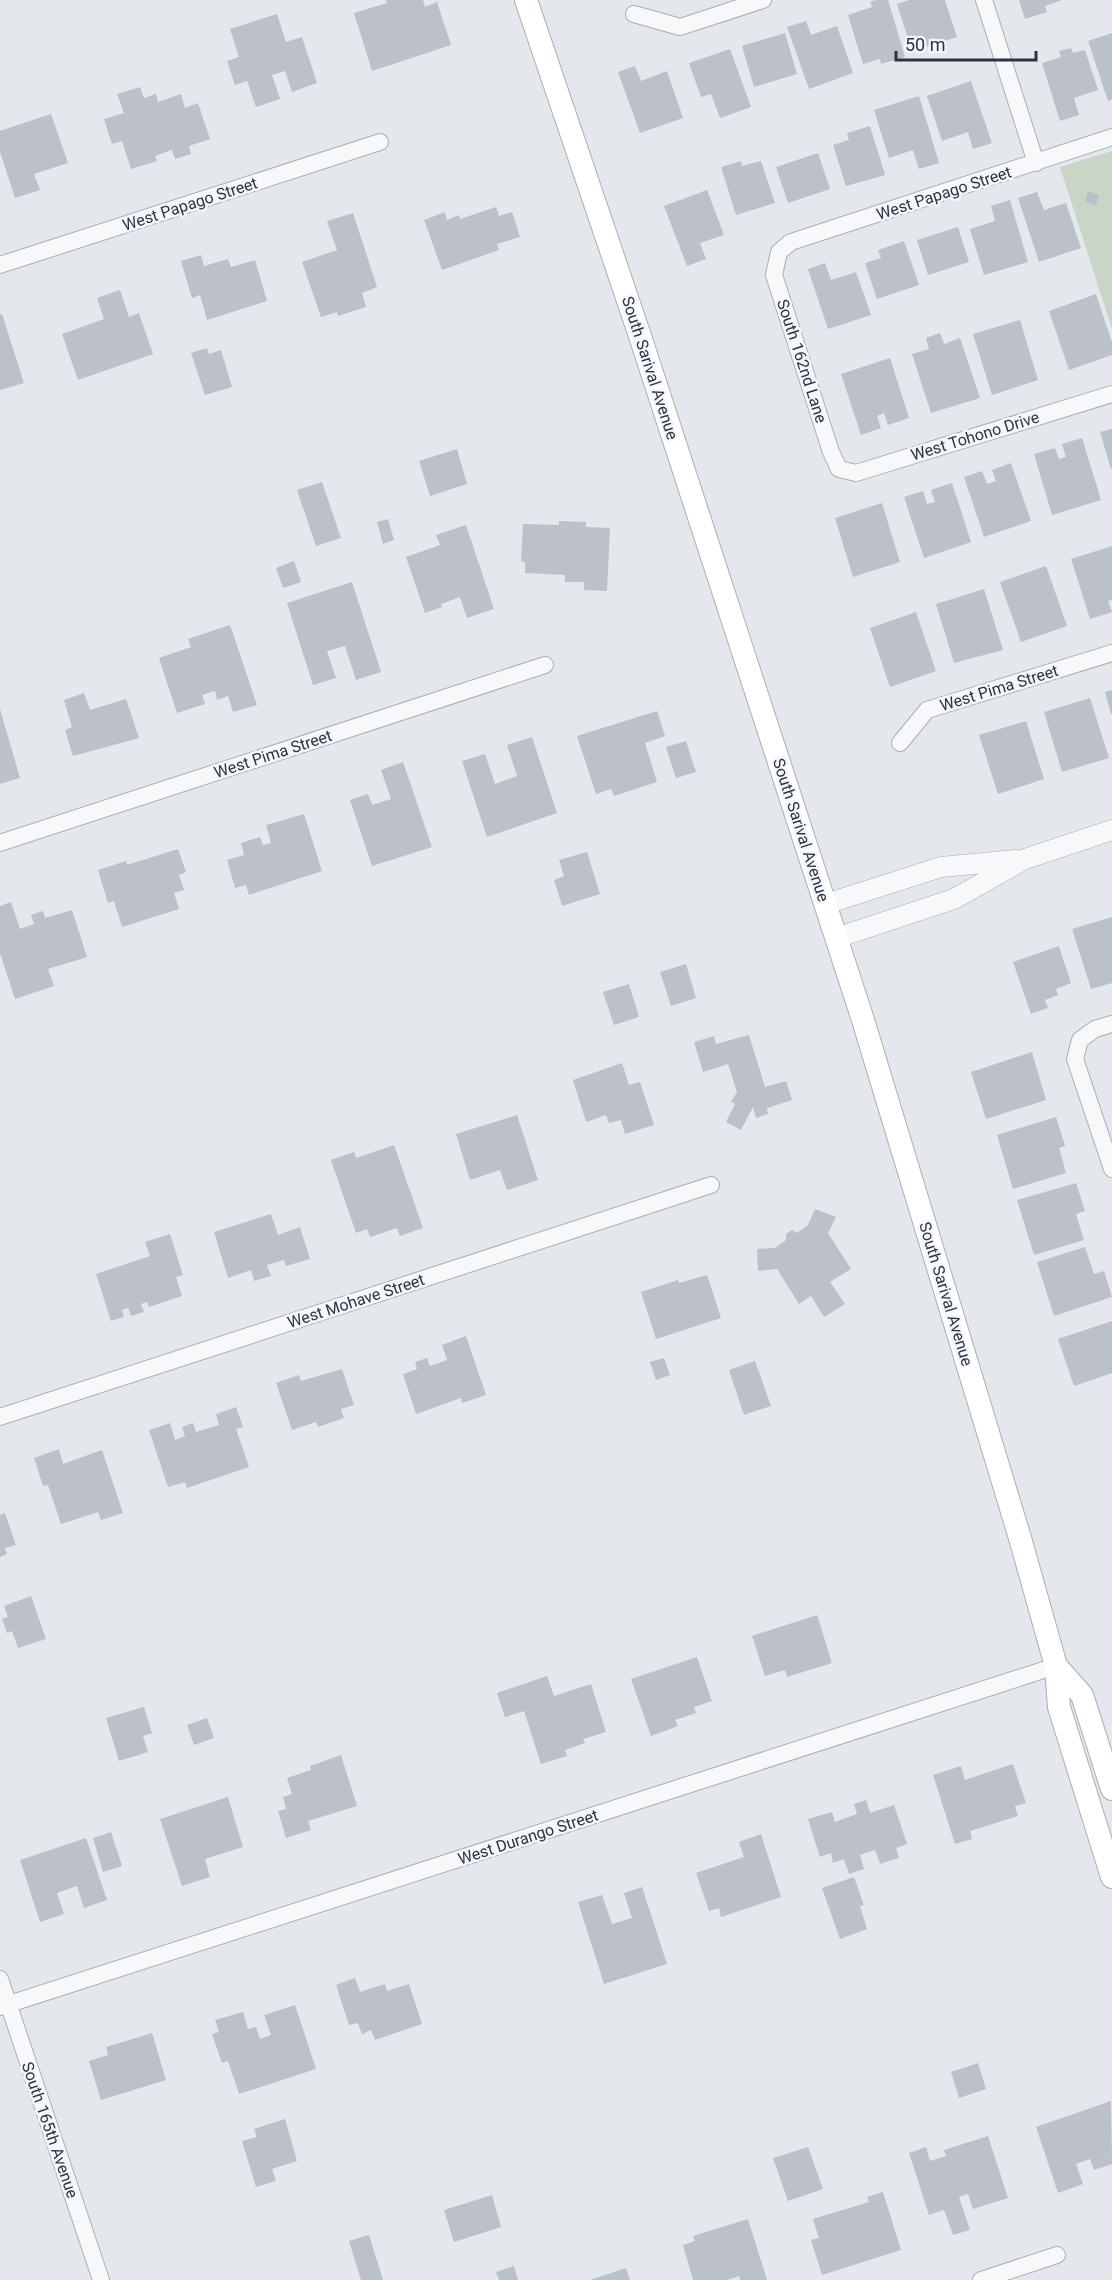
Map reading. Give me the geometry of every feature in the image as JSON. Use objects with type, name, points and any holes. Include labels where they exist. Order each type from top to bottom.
[{"type":"main road","name":"South Sarival Avenue","points":[[526,0],[636,325],[837,938],[1020,1538],[1056,1666],[1059,1707],[1112,1877]]},
{"type":"main road","name":"South Sarival Avenue","points":[[1056,1666],[1082,1695],[1112,1789]]},
{"type":"street","points":[[634,14],[680,27],[763,0]]},
{"type":"street","points":[[984,0],[1036,163]]},
{"type":"street","name":"West Papago Street","points":[[779,252],[791,242],[1112,137]]},
{"type":"street","name":"West Papago Street","points":[[0,265],[380,142]]},
{"type":"street","name":"South 162nd Lane","points":[[779,252],[774,274],[831,452],[839,469]]},
{"type":"street","name":"West Tohono Drive","points":[[839,469],[856,473],[1112,394]]},
{"type":"street","name":"West Pima Street","points":[[900,743],[927,710],[1112,653]]},
{"type":"street","name":"West Pima Street","points":[[0,843],[545,665]]},
{"type":"street","points":[[837,938],[954,899],[1024,859],[1112,830]]},
{"type":"street","points":[[826,904],[941,867],[1024,859]]},
{"type":"street","points":[[1112,1024],[1095,1029],[1080,1040],[1075,1059],[1112,1169]]},
{"type":"street","name":"West Mohave Street","points":[[0,1417],[711,1185]]},
{"type":"street","name":"West Durango Street","points":[[4,2006],[1056,1666]]},
{"type":"street","name":"South 165th Avenue","points":[[0,1979],[4,2006],[101,2280]]},
{"type":"street","points":[[981,2280],[1057,2255]]},
{"type":"green space","points":[[1112,151],[1112,329],[1060,167]]},
{"type":"building","points":[[386,0],[423,0],[425,7],[437,2],[451,45],[372,71],[354,13],[387,3]]},
{"type":"building","points":[[888,0],[905,57],[881,64],[880,59],[863,64],[848,15],[872,7],[870,2]]},
{"type":"building","points":[[909,0],[945,0],[957,37],[912,51],[897,4]]},
{"type":"building","points":[[1019,0],[1062,0],[1045,6],[1047,12],[1025,19]]},
{"type":"building","points":[[277,14],[286,42],[302,37],[317,83],[292,92],[285,71],[272,75],[280,99],[256,107],[247,81],[235,85],[227,61],[239,57],[230,29]]},
{"type":"building","points":[[806,21],[811,35],[837,26],[853,73],[809,89],[787,27]]},
{"type":"building","points":[[785,33],[797,74],[754,87],[742,46]]},
{"type":"building","points":[[1112,33],[1112,99],[1108,101],[1088,41]]},
{"type":"building","points":[[1071,48],[1073,53],[1085,50],[1098,90],[1074,98],[1079,115],[1060,121],[1042,63],[1061,57],[1059,51]]},
{"type":"building","points":[[730,49],[751,107],[720,118],[711,94],[701,97],[689,63]]},
{"type":"building","points":[[635,66],[641,81],[667,71],[683,118],[640,133],[618,72]]},
{"type":"building","points":[[971,81],[992,143],[973,149],[968,132],[942,141],[927,96]]},
{"type":"building","points":[[140,87],[144,98],[156,94],[158,102],[181,94],[185,108],[198,103],[210,139],[189,146],[191,154],[175,159],[172,150],[155,156],[157,161],[131,169],[122,141],[112,144],[104,119],[124,113],[117,94]]},
{"type":"building","points":[[919,96],[939,163],[919,169],[913,150],[889,158],[874,110]]},
{"type":"building","points":[[51,114],[68,163],[34,174],[40,190],[15,198],[0,152],[0,131]]},
{"type":"building","points":[[870,126],[885,175],[846,186],[833,145],[849,140],[847,133]]},
{"type":"building","points":[[818,153],[830,189],[788,203],[776,167]]},
{"type":"building","points":[[741,161],[742,166],[761,161],[775,203],[736,215],[721,167]]},
{"type":"building","points":[[707,190],[724,235],[700,243],[706,259],[687,266],[664,206]]},
{"type":"building","points":[[1088,191],[1099,195],[1096,206],[1085,202]]},
{"type":"building","points":[[1037,192],[1044,210],[1066,203],[1081,248],[1039,262],[1018,198]]},
{"type":"building","points":[[1010,200],[1028,262],[984,275],[970,229],[995,221],[991,206]]},
{"type":"building","points":[[496,207],[499,216],[512,212],[520,237],[497,244],[499,250],[442,270],[424,220],[445,212],[447,220],[459,215],[460,219]]},
{"type":"building","points":[[353,213],[377,287],[362,293],[366,307],[338,316],[337,312],[321,317],[302,262],[337,250],[327,221]]},
{"type":"building","points":[[958,227],[969,262],[928,275],[917,240]]},
{"type":"building","points":[[904,241],[919,285],[877,299],[865,263],[881,258],[878,250]]},
{"type":"building","points":[[201,255],[204,266],[228,259],[231,267],[255,260],[267,301],[207,320],[200,295],[192,298],[181,261]]},
{"type":"building","points":[[825,263],[831,280],[856,272],[871,315],[828,329],[808,269]]},
{"type":"building","points":[[120,290],[129,317],[139,313],[153,354],[78,380],[62,334],[104,319],[97,298]]},
{"type":"building","points":[[1096,294],[1112,342],[1112,355],[1069,370],[1049,311]]},
{"type":"building","points":[[2,314],[24,383],[0,390],[0,315]]},
{"type":"building","points":[[1020,320],[1038,380],[992,395],[973,334]]},
{"type":"building","points":[[940,333],[944,344],[960,338],[980,398],[931,413],[912,354],[929,349],[926,338]]},
{"type":"building","points":[[207,348],[209,354],[221,350],[232,387],[205,395],[191,353]]},
{"type":"building","points":[[890,358],[909,418],[888,425],[884,413],[877,416],[881,428],[861,435],[841,374]]},
{"type":"building","points":[[1112,429],[1112,469],[1111,469],[1100,432]]},
{"type":"building","points":[[1082,438],[1101,500],[1052,515],[1034,454],[1055,448],[1059,459],[1066,457],[1062,444]]},
{"type":"building","points":[[457,449],[467,484],[430,496],[419,461]]},
{"type":"building","points":[[1011,463],[1031,521],[984,537],[964,477],[982,471],[987,484],[996,481],[992,470]]},
{"type":"building","points":[[322,482],[341,538],[316,546],[297,490]]},
{"type":"building","points":[[952,483],[971,542],[924,558],[904,497],[923,491],[927,504],[935,502],[931,490]]},
{"type":"building","points":[[882,503],[900,562],[853,577],[835,518]]},
{"type":"building","points":[[388,519],[394,540],[383,544],[377,522]]},
{"type":"building","points":[[559,521],[586,522],[586,527],[610,528],[607,591],[584,590],[584,582],[565,582],[565,575],[525,573],[525,562],[521,561],[523,524],[559,525]]},
{"type":"building","points":[[466,525],[494,609],[467,618],[460,597],[425,613],[406,557],[440,545],[436,535]]},
{"type":"building","points":[[1112,546],[1112,600],[1108,601],[1112,612],[1090,619],[1071,559]]},
{"type":"building","points":[[294,561],[301,582],[283,588],[276,568]]},
{"type":"building","points":[[1046,566],[1067,626],[1021,642],[1000,582]]},
{"type":"building","points":[[352,582],[381,672],[356,680],[345,646],[327,651],[336,678],[313,685],[287,603]]},
{"type":"building","points":[[984,589],[1003,650],[954,663],[936,604]]},
{"type":"building","points":[[916,612],[936,671],[890,687],[870,628]]},
{"type":"building","points":[[230,625],[257,705],[233,712],[228,696],[217,700],[215,691],[202,695],[205,704],[177,713],[159,658],[191,647],[188,639]]},
{"type":"building","points":[[1112,690],[1112,714],[1111,714],[1105,692]]},
{"type":"building","points":[[84,693],[90,710],[126,699],[139,738],[73,756],[65,730],[72,727],[64,700]]},
{"type":"building","points":[[1090,698],[1109,758],[1062,772],[1044,712]]},
{"type":"building","points":[[0,709],[20,778],[0,784]]},
{"type":"building","points":[[657,711],[665,736],[645,743],[657,782],[614,796],[611,789],[596,794],[577,736]]},
{"type":"building","points":[[1026,721],[1044,779],[998,794],[979,735]]},
{"type":"building","points":[[532,737],[557,813],[487,837],[462,761],[485,754],[495,784],[517,776],[507,745]]},
{"type":"building","points":[[686,741],[696,772],[676,778],[666,747]]},
{"type":"building","points":[[403,762],[432,847],[372,866],[350,800],[368,794],[372,805],[391,799],[381,770]]},
{"type":"building","points":[[304,814],[322,871],[249,895],[246,885],[235,888],[227,860],[244,855],[241,843],[260,837],[263,845],[271,843],[266,825]]},
{"type":"building","points":[[178,849],[186,872],[179,875],[184,890],[174,893],[179,909],[122,927],[114,901],[108,903],[98,870],[126,861],[127,865]]},
{"type":"building","points":[[587,852],[600,894],[562,906],[554,880],[564,876],[559,860]]},
{"type":"building","points":[[11,902],[20,929],[34,924],[31,915],[43,911],[45,918],[72,910],[87,957],[48,969],[54,986],[15,999],[0,953],[0,906]]},
{"type":"building","points":[[1112,917],[1112,983],[1091,989],[1072,929]]},
{"type":"building","points":[[1059,946],[1071,983],[1056,989],[1058,995],[1045,1000],[1048,1008],[1031,1014],[1013,962]]},
{"type":"building","points":[[686,964],[696,998],[671,1006],[660,972]]},
{"type":"building","points":[[629,984],[639,1017],[614,1025],[603,992]]},
{"type":"building","points":[[749,1035],[765,1087],[786,1081],[792,1100],[767,1108],[768,1114],[756,1118],[753,1107],[741,1130],[726,1122],[735,1104],[731,1102],[737,1092],[728,1064],[703,1072],[694,1042],[714,1036],[716,1044]]},
{"type":"building","points":[[1032,1052],[1046,1100],[986,1119],[971,1072]]},
{"type":"building","points":[[622,1063],[629,1085],[640,1082],[654,1125],[625,1134],[621,1120],[609,1123],[606,1115],[586,1122],[573,1080]]},
{"type":"building","points":[[517,1115],[538,1180],[507,1190],[500,1170],[470,1180],[456,1134]]},
{"type":"building","points":[[1056,1117],[1065,1146],[1059,1148],[1066,1173],[1013,1189],[997,1135]]},
{"type":"building","points":[[394,1145],[423,1228],[400,1236],[397,1228],[370,1237],[367,1229],[356,1233],[331,1160],[354,1152],[356,1158]]},
{"type":"building","points":[[1076,1183],[1085,1211],[1076,1214],[1084,1240],[1034,1255],[1017,1200]]},
{"type":"building","points":[[815,1209],[836,1217],[828,1233],[851,1269],[830,1282],[845,1304],[824,1317],[811,1296],[799,1304],[777,1269],[758,1271],[757,1249],[775,1248],[786,1240],[786,1234],[792,1230],[797,1233],[808,1225]]},
{"type":"building","points":[[271,1214],[278,1235],[300,1227],[310,1259],[286,1266],[284,1260],[267,1265],[271,1276],[254,1281],[251,1270],[228,1278],[214,1232]]},
{"type":"building","points":[[170,1234],[183,1275],[176,1277],[182,1296],[149,1307],[147,1302],[141,1304],[144,1312],[131,1316],[128,1308],[122,1310],[124,1317],[111,1321],[96,1274],[150,1256],[145,1242]]},
{"type":"building","points":[[1085,1247],[1094,1274],[1104,1271],[1112,1297],[1054,1316],[1037,1262]]},
{"type":"building","points":[[707,1275],[721,1318],[656,1339],[641,1292],[678,1280],[679,1283]]},
{"type":"building","points":[[1112,1321],[1112,1373],[1074,1386],[1058,1339]]},
{"type":"building","points":[[466,1336],[486,1395],[462,1403],[461,1398],[416,1414],[403,1374],[417,1369],[415,1362],[427,1358],[430,1366],[447,1360],[442,1345]]},
{"type":"building","points":[[664,1358],[670,1375],[656,1380],[650,1362]]},
{"type":"building","points":[[755,1361],[771,1406],[744,1415],[729,1370]]},
{"type":"building","points":[[342,1369],[354,1405],[341,1409],[344,1418],[318,1427],[316,1422],[292,1430],[276,1383],[299,1375],[301,1381]]},
{"type":"building","points":[[236,1407],[243,1427],[236,1429],[249,1467],[187,1488],[185,1482],[168,1487],[149,1430],[170,1423],[175,1440],[185,1436],[182,1427],[193,1423],[196,1432],[219,1425],[216,1414]]},
{"type":"building","points":[[59,1449],[63,1464],[102,1450],[123,1513],[101,1520],[98,1512],[61,1524],[48,1485],[43,1486],[34,1458]]},
{"type":"building","points":[[5,1513],[16,1545],[5,1548],[7,1554],[0,1557],[0,1515]]},
{"type":"building","points":[[31,1596],[46,1639],[18,1648],[12,1631],[7,1633],[2,1619],[8,1617],[4,1606]]},
{"type":"building","points":[[817,1615],[832,1663],[787,1677],[785,1670],[765,1676],[752,1636]]},
{"type":"building","points":[[697,1657],[712,1701],[694,1707],[696,1713],[675,1720],[678,1726],[651,1736],[631,1679]]},
{"type":"building","points":[[547,1676],[554,1696],[591,1684],[606,1732],[583,1739],[585,1743],[565,1750],[567,1756],[541,1764],[524,1711],[505,1717],[497,1693]]},
{"type":"building","points":[[144,1707],[152,1733],[143,1736],[148,1752],[119,1761],[106,1718]]},
{"type":"building","points":[[207,1718],[214,1738],[194,1745],[187,1725]]},
{"type":"building","points":[[341,1755],[357,1806],[308,1821],[311,1830],[286,1838],[278,1811],[286,1809],[283,1797],[292,1794],[287,1778],[311,1770],[310,1766]]},
{"type":"building","points":[[1013,1764],[1026,1803],[1015,1806],[1018,1816],[970,1831],[972,1839],[955,1844],[933,1775],[961,1766],[965,1780]]},
{"type":"building","points":[[228,1797],[243,1847],[205,1859],[210,1877],[182,1886],[160,1819]]},
{"type":"building","points":[[866,1800],[870,1813],[894,1805],[907,1844],[896,1848],[899,1858],[880,1864],[875,1850],[860,1855],[864,1869],[849,1874],[844,1859],[833,1863],[831,1853],[820,1857],[808,1819],[832,1812],[835,1822],[857,1814],[854,1804]]},
{"type":"building","points":[[111,1832],[122,1866],[103,1872],[93,1838]]},
{"type":"building","points":[[761,1834],[781,1897],[721,1917],[719,1908],[709,1911],[696,1873],[744,1857],[739,1842]]},
{"type":"building","points":[[86,1838],[107,1900],[84,1908],[77,1886],[57,1893],[64,1914],[40,1922],[20,1860]]},
{"type":"building","points":[[854,1877],[864,1905],[860,1906],[867,1929],[840,1939],[822,1888]]},
{"type":"building","points":[[642,1887],[667,1964],[604,1984],[578,1902],[602,1895],[612,1924],[632,1918],[624,1893]]},
{"type":"building","points":[[355,1978],[360,1992],[385,1984],[387,1991],[409,1984],[422,2024],[375,2040],[371,2030],[362,2034],[358,2023],[349,2025],[336,1985]]},
{"type":"building","points":[[295,2005],[316,2069],[239,2094],[228,2061],[222,2063],[212,2034],[219,2032],[215,2020],[243,2012],[248,2029],[256,2027],[260,2039],[271,2035],[264,2015]]},
{"type":"building","points":[[152,2033],[166,2080],[101,2100],[89,2061],[108,2055],[106,2047]]},
{"type":"building","points":[[978,2063],[986,2089],[959,2098],[951,2072]]},
{"type":"building","points":[[1111,2101],[1112,2164],[1094,2170],[1090,2159],[1076,2164],[1083,2184],[1058,2193],[1036,2127]]},
{"type":"building","points":[[285,2119],[297,2161],[272,2169],[276,2181],[256,2187],[242,2141],[257,2137],[254,2129]]},
{"type":"building","points":[[988,2136],[1008,2198],[973,2209],[968,2194],[959,2197],[970,2230],[953,2235],[944,2210],[929,2215],[909,2153],[926,2147],[930,2161],[946,2156],[944,2150]]},
{"type":"building","points":[[808,2147],[823,2189],[788,2201],[773,2158]]},
{"type":"building","points":[[883,2192],[901,2250],[822,2275],[811,2240],[819,2238],[813,2219],[869,2202],[867,2197]]},
{"type":"building","points":[[492,2195],[501,2227],[454,2242],[444,2210]]},
{"type":"building","points":[[748,2219],[767,2280],[740,2280],[739,2276],[727,2280],[693,2280],[683,2245],[695,2241],[693,2236]]},
{"type":"building","points":[[369,2235],[383,2280],[361,2280],[349,2241]]},
{"type":"building","points":[[514,2266],[518,2280],[499,2280],[496,2272]]},
{"type":"building","points":[[626,2268],[630,2280],[590,2280]]}]
